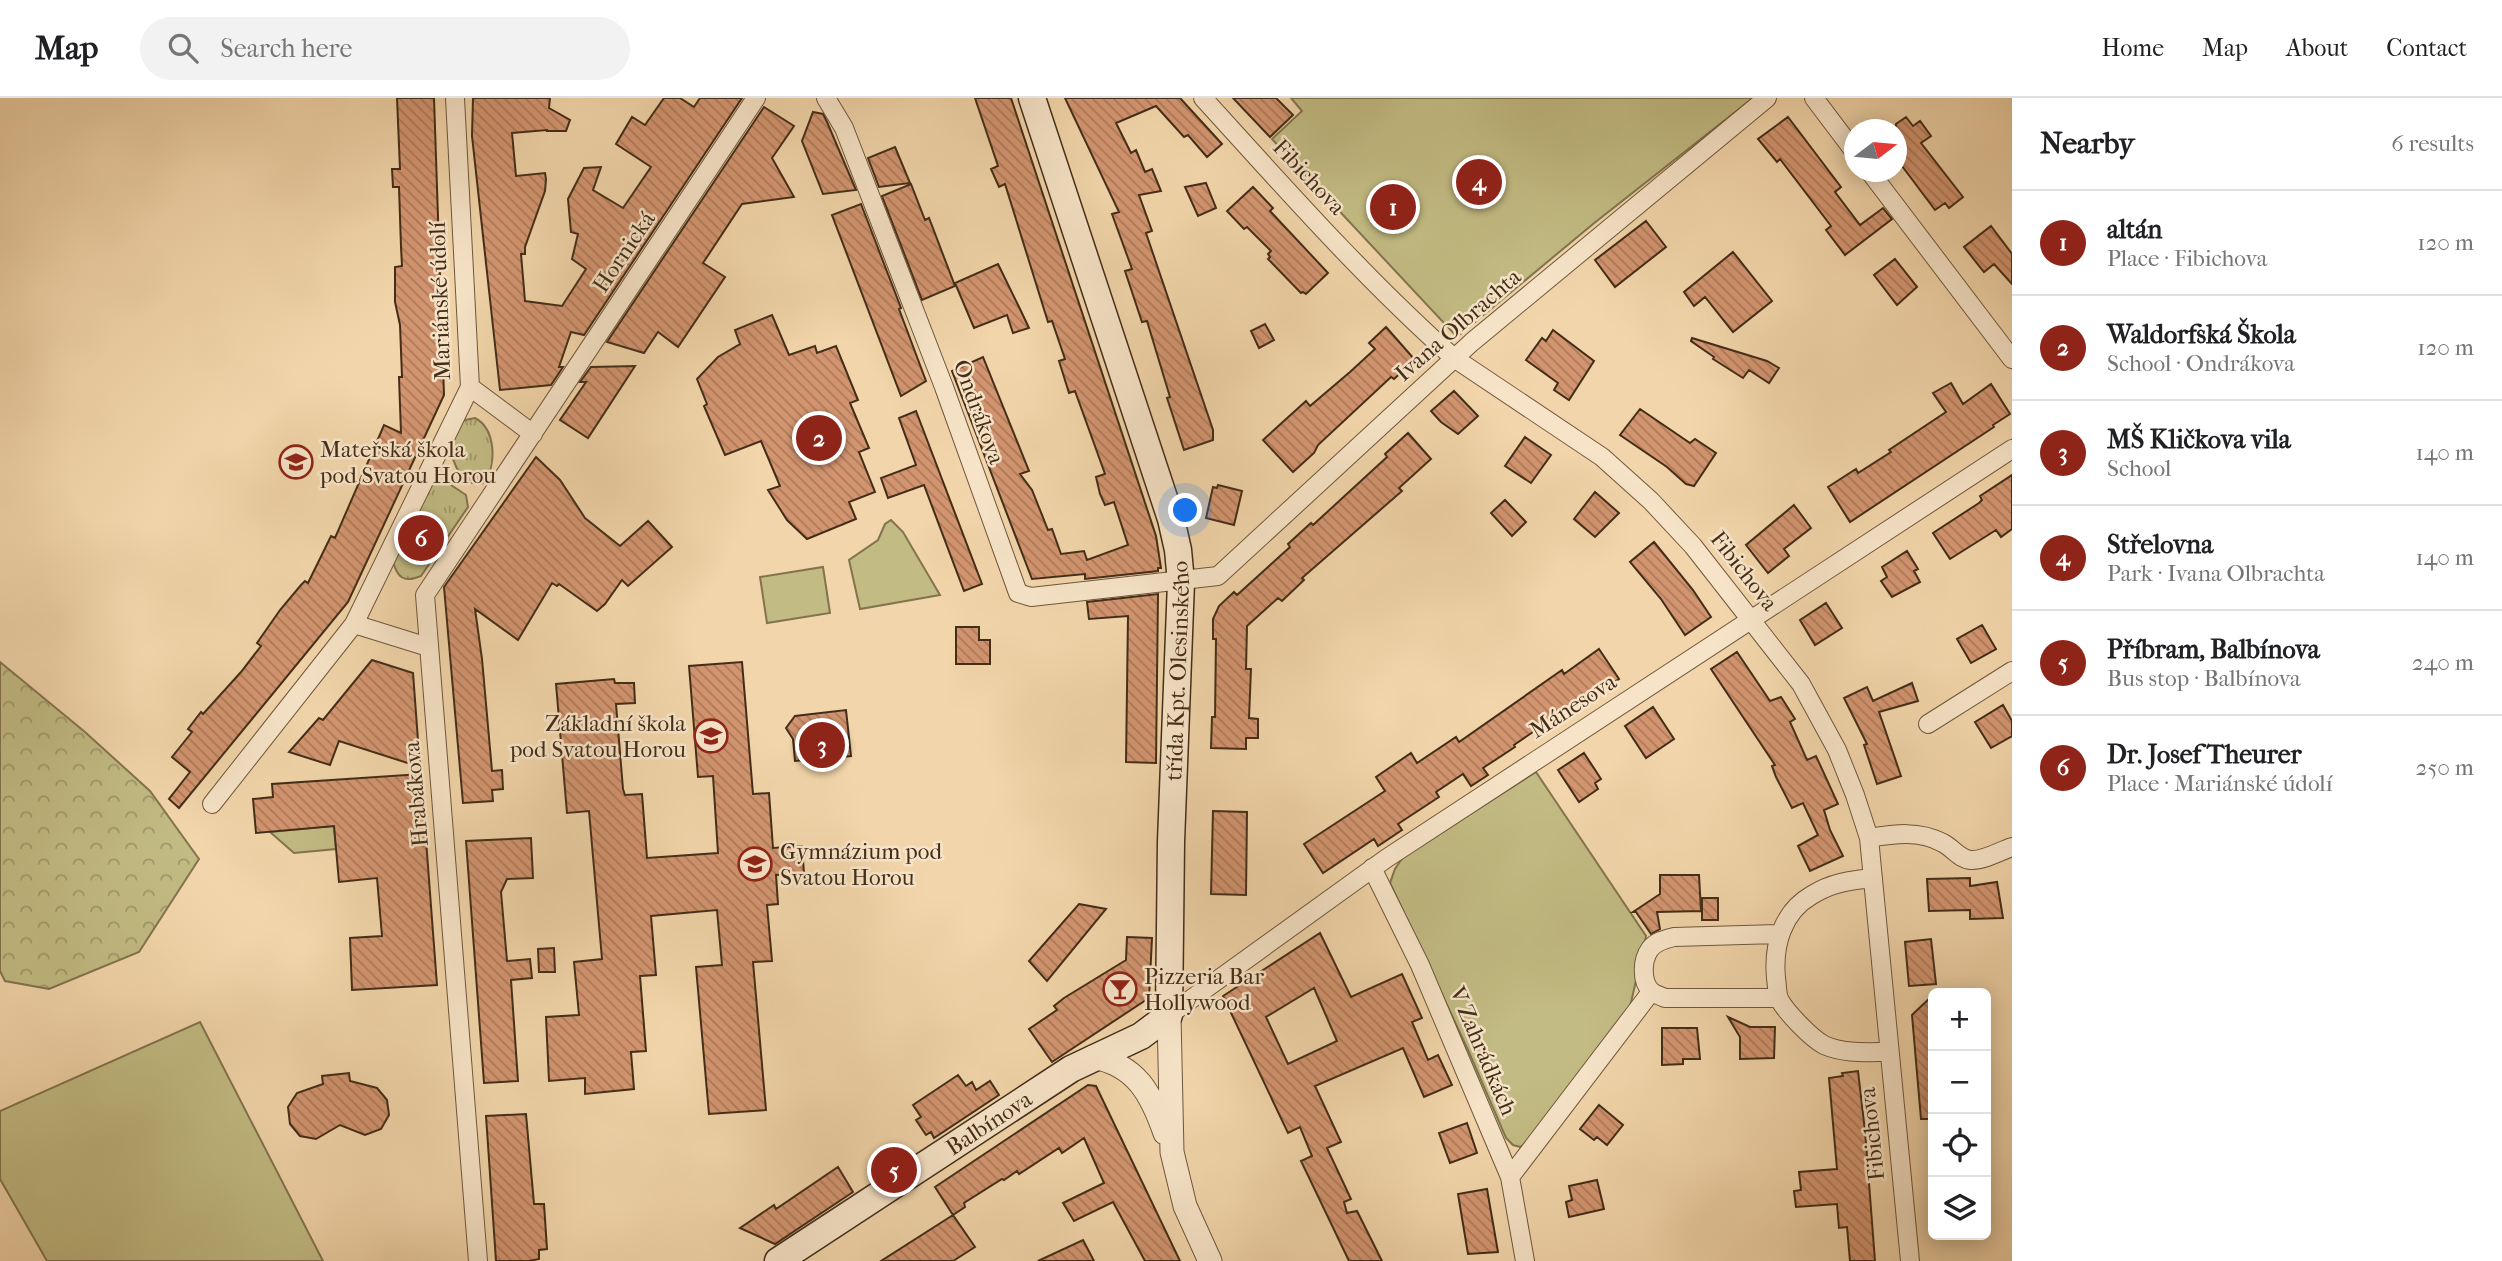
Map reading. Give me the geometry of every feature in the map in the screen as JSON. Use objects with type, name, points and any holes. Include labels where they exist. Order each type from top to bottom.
[{"type":"main road","name":"třída Kpt. Olesinského","points":[[1032,98],[1171,519],[1178,550],[1181,582],[1171,842],[1169,1016]]},
{"type":"main road","name":"Balbínova","points":[[778,1261],[1072,1069],[1141,1037],[1169,1016]]},
{"type":"street","name":"Mariánské údolí","points":[[212,804],[354,624],[470,387],[455,98]]},
{"type":"street","name":"Hornická","points":[[533,434],[756,98]]},
{"type":"street","name":"Ondrákova","points":[[826,98],[844,128],[944,387],[1018,593],[1031,597],[1181,582]]},
{"type":"street","name":"Fibichova","points":[[1203,98],[1369,277],[1454,358],[1602,457],[1651,501],[1693,546],[1801,684],[1820,717],[1855,795],[1869,838],[1910,1261]]},
{"type":"street","name":"Ivana Olbrachta","points":[[1181,582],[1218,576],[1454,358],[1767,98]]},
{"type":"street","points":[[1814,98],[1844,138]]},
{"type":"street","points":[[1878,182],[2012,359]]},
{"type":"street","points":[[470,387],[533,434]]},
{"type":"street","name":"Hrabákova","points":[[478,1261],[425,595],[533,434]]},
{"type":"street","name":"Mánesova","points":[[1169,1016],[1372,868],[2012,449]]},
{"type":"street","points":[[354,624],[428,647]]},
{"type":"street","points":[[1928,724],[2012,671]]},
{"type":"street","points":[[1869,838],[1896,834],[1921,835],[1944,844],[1962,858],[1971,860],[2012,847]]},
{"type":"street","name":"V Zahrádkách","points":[[1372,868],[1425,977],[1510,1177],[1525,1261]]},
{"type":"street","points":[[1873,878],[1841,882],[1810,895],[1790,915],[1779,934],[1774,963],[1779,998],[1800,1025],[1824,1044],[1853,1052],[1888,1052]]},
{"type":"street","points":[[1779,934],[1674,937],[1660,941],[1649,949],[1644,965],[1645,981],[1651,992],[1665,998],[1779,998]]},
{"type":"street","points":[[1510,1177],[1651,992]]},
{"type":"street","points":[[1169,1016],[1172,1152]]},
{"type":"street","points":[[1093,1057],[1112,1060],[1123,1066],[1137,1078],[1155,1108],[1172,1152],[1185,1206],[1210,1261]]},
{"type":"green space","points":[[1291,98],[1753,98],[1593,224],[1457,337],[1272,139],[1302,111]]},
{"type":"green space","points":[[475,418],[482,423],[491,439],[492,457],[484,483],[475,484],[468,481],[458,470],[447,438],[460,421]]},
{"type":"green space","points":[[445,481],[466,495],[468,507],[421,576],[402,578],[393,561],[432,484]]},
{"type":"green space","points":[[891,520],[903,532],[940,595],[860,609],[849,560],[878,540],[885,524]]},
{"type":"green space","points":[[823,567],[830,613],[767,623],[760,577]]},
{"type":"green space","points":[[0,662],[85,732],[150,791],[199,859],[139,952],[49,989],[5,981],[0,971]]},
{"type":"green space","points":[[1536,772],[1646,936],[1630,1007],[1528,1143],[1520,1147],[1513,1145],[1506,1138],[1390,883],[1403,857]]},
{"type":"green space","points":[[334,826],[336,849],[294,853],[270,832]]},
{"type":"green space","points":[[200,1022],[323,1261],[47,1261],[0,1179],[0,1111]]},
{"type":"building","points":[[397,98],[434,98],[444,395],[348,602],[179,808],[169,799],[190,772],[172,757],[192,732],[188,729],[241,672],[261,646],[257,643],[280,610],[305,581],[308,583],[331,536],[335,538],[384,425],[401,433],[399,377],[402,377],[400,325],[395,302],[395,267],[402,266],[399,187],[393,187],[392,169],[400,169]]},
{"type":"building","points":[[473,98],[550,98],[549,108],[570,120],[566,131],[512,133],[516,176],[545,173],[546,179],[545,191],[525,247],[525,254],[521,254],[525,301],[562,306],[586,269],[572,259],[578,234],[571,232],[568,199],[584,168],[601,167],[593,190],[623,208],[651,167],[616,144],[632,117],[645,125],[664,98],[680,98],[694,107],[700,98],[742,98],[584,335],[571,332],[559,367],[563,367],[551,385],[500,390],[472,136]]},
{"type":"building","points":[[975,98],[1011,98],[1156,536],[1161,568],[1158,568],[1158,571],[1085,579],[1085,574],[1032,579],[952,371],[983,357],[1029,471],[1020,474],[1032,490],[1048,530],[1052,529],[1061,554],[1084,551],[1087,560],[1128,545],[1114,502],[1105,505],[1100,494],[1096,477],[1105,474],[1075,391],[1069,393],[1059,361],[1065,359],[1052,321],[1048,322],[1005,184],[999,187],[991,169],[998,166]]},
{"type":"building","points":[[1065,98],[1180,98],[1222,144],[1207,157],[1188,135],[1184,137],[1156,106],[1116,123],[1131,153],[1136,150],[1145,172],[1152,169],[1161,191],[1139,195],[1152,231],[1146,233],[1213,430],[1213,440],[1184,450],[1147,321],[1142,322],[1125,271],[1132,269],[1112,214],[1119,212]]},
{"type":"building","points":[[1233,98],[1276,98],[1293,115],[1270,137]]},
{"type":"building","points":[[764,107],[794,126],[772,158],[794,197],[742,204],[703,263],[725,277],[678,347],[658,332],[644,353],[607,342]]},
{"type":"building","points":[[813,112],[823,114],[856,190],[823,194],[802,141]]},
{"type":"building","points":[[1788,117],[1841,187],[1835,192],[1860,225],[1883,208],[1892,219],[1845,255],[1826,230],[1831,226],[1780,159],[1777,162],[1758,139]]},
{"type":"building","points":[[1906,117],[1913,126],[1920,121],[1931,136],[1921,143],[1963,197],[1949,208],[1945,203],[1935,210],[1907,173],[1907,119],[1903,119]]},
{"type":"building","points":[[895,147],[910,183],[879,187],[868,158]]},
{"type":"building","points":[[1206,183],[1216,208],[1198,216],[1185,187]]},
{"type":"building","points":[[911,184],[925,220],[929,218],[955,286],[922,300],[882,196]]},
{"type":"building","points":[[1253,187],[1273,208],[1270,211],[1328,273],[1306,294],[1301,293],[1268,259],[1271,251],[1227,211]]},
{"type":"building","points":[[1395,191],[1409,207],[1391,222],[1378,207]]},
{"type":"building","points":[[861,204],[926,381],[901,396],[832,215]]},
{"type":"building","points":[[1646,221],[1666,247],[1615,287],[1595,260]]},
{"type":"building","points":[[1991,226],[2012,254],[2012,284],[1994,264],[1984,272],[1964,247]]},
{"type":"building","points":[[1733,252],[1772,301],[1733,332],[1705,297],[1694,306],[1684,292]]},
{"type":"building","points":[[1895,259],[1917,287],[1897,305],[1874,275]]},
{"type":"building","points":[[998,264],[1029,328],[1013,333],[1007,315],[974,328],[955,283]]},
{"type":"building","points":[[772,315],[789,355],[815,346],[817,353],[836,346],[858,400],[850,403],[869,448],[859,452],[875,492],[849,502],[856,519],[807,539],[787,520],[768,490],[780,486],[761,441],[725,455],[704,406],[707,404],[697,379],[718,357],[740,344],[735,330]]},
{"type":"building","points":[[1265,324],[1274,340],[1259,348],[1251,331]]},
{"type":"building","points":[[1386,327],[1415,360],[1394,379],[1391,377],[1293,472],[1263,440],[1306,401],[1310,406],[1350,372],[1375,349],[1369,343]]},
{"type":"building","points":[[1553,330],[1594,361],[1569,400],[1554,390],[1558,383],[1526,360],[1542,338],[1546,341]]},
{"type":"building","points":[[1692,338],[1767,361],[1779,368],[1769,383],[1749,370],[1743,378],[1713,359],[1714,357],[1691,341]]},
{"type":"building","points":[[635,366],[588,438],[560,420],[586,382],[580,382],[591,367]]},
{"type":"building","points":[[1951,383],[1963,404],[1991,384],[2010,414],[1850,522],[1828,487],[1856,469],[1858,473],[1946,412],[1933,393]]},
{"type":"building","points":[[1454,391],[1478,416],[1458,434],[1431,411]]},
{"type":"building","points":[[1640,409],[1690,443],[1695,439],[1716,453],[1694,486],[1686,484],[1667,467],[1620,435]]},
{"type":"building","points":[[916,411],[982,584],[964,591],[924,485],[888,498],[881,478],[916,465],[899,418]]},
{"type":"building","points":[[1408,433],[1431,459],[1399,488],[1402,491],[1302,578],[1304,580],[1282,601],[1278,598],[1247,626],[1246,669],[1251,669],[1249,718],[1258,719],[1258,738],[1246,738],[1246,749],[1211,748],[1212,717],[1215,717],[1216,639],[1213,639],[1213,619],[1219,606],[1234,592],[1237,595],[1290,547],[1288,544],[1311,523],[1313,525],[1387,457],[1385,454]]},
{"type":"building","points":[[1525,437],[1551,455],[1531,483],[1505,466]]},
{"type":"building","points":[[536,457],[560,480],[585,518],[620,546],[648,521],[672,547],[628,586],[622,580],[597,611],[559,584],[557,586],[552,583],[518,640],[475,609],[492,771],[502,770],[503,789],[492,790],[493,801],[463,803],[444,587]]},
{"type":"building","points":[[2012,475],[2012,529],[2001,537],[1996,530],[1950,559],[1933,533],[1979,503],[1982,500],[1980,496]]},
{"type":"building","points":[[1218,485],[1242,491],[1234,525],[1206,518],[1213,487],[1217,488]]},
{"type":"building","points":[[1595,492],[1619,513],[1595,537],[1574,519]]},
{"type":"building","points":[[1505,500],[1526,522],[1512,536],[1491,513]]},
{"type":"building","points":[[1794,505],[1811,528],[1784,549],[1789,556],[1768,573],[1746,545]]},
{"type":"building","points":[[1654,542],[1711,617],[1685,635],[1661,599],[1630,562]]},
{"type":"building","points":[[1907,551],[1918,569],[1914,571],[1920,582],[1892,597],[1881,581],[1887,577],[1882,567]]},
{"type":"building","points":[[1158,594],[1156,763],[1126,762],[1128,616],[1089,619],[1087,602]]},
{"type":"building","points":[[1826,603],[1842,628],[1815,645],[1800,620]]},
{"type":"building","points":[[1982,625],[1996,649],[1971,663],[1957,639]]},
{"type":"building","points":[[956,627],[979,627],[979,640],[990,640],[990,664],[956,664]]},
{"type":"building","points":[[1599,649],[1619,679],[1592,696],[1590,693],[1514,745],[1515,747],[1483,768],[1488,775],[1471,786],[1463,774],[1436,792],[1439,797],[1398,824],[1402,830],[1378,846],[1374,839],[1323,873],[1304,844],[1385,791],[1376,777],[1411,753],[1417,763],[1456,737],[1459,742],[1562,670],[1564,674]]},
{"type":"building","points":[[1737,652],[1770,701],[1781,697],[1795,719],[1790,722],[1807,760],[1816,756],[1838,804],[1824,810],[1843,856],[1810,871],[1798,846],[1818,835],[1803,803],[1792,808],[1776,777],[1772,766],[1775,765],[1711,669]]},
{"type":"building","points":[[372,660],[413,673],[420,767],[339,741],[330,765],[289,752],[319,718],[323,720]]},
{"type":"building","points":[[742,662],[753,794],[769,793],[773,848],[802,846],[804,873],[776,875],[778,904],[767,905],[772,961],[753,962],[766,1110],[709,1114],[696,967],[722,965],[717,910],[651,916],[656,975],[640,976],[646,1051],[631,1052],[634,1089],[585,1094],[585,1078],[549,1081],[546,1017],[579,1015],[574,962],[602,959],[589,811],[567,813],[556,684],[614,679],[615,683],[634,683],[635,703],[616,704],[623,789],[625,795],[642,794],[647,858],[718,853],[713,776],[698,777],[689,666]]},
{"type":"building","points":[[1912,683],[1918,701],[1879,712],[1901,776],[1877,784],[1864,745],[1867,744],[1844,698],[1867,687],[1873,701]]},
{"type":"building","points":[[2003,705],[2012,721],[2012,736],[1991,748],[1975,722]]},
{"type":"building","points":[[1653,707],[1674,739],[1646,758],[1625,726]]},
{"type":"building","points":[[846,710],[851,756],[795,761],[793,739],[786,728],[795,716]]},
{"type":"building","points":[[1584,753],[1601,779],[1595,783],[1598,789],[1579,802],[1558,770]]},
{"type":"building","points":[[421,774],[437,985],[352,990],[350,938],[382,936],[377,878],[339,882],[334,826],[256,833],[253,799],[273,797],[272,784]]},
{"type":"building","points":[[1213,811],[1247,812],[1246,895],[1211,894]]},
{"type":"building","points":[[531,838],[533,878],[507,879],[501,892],[507,961],[530,959],[532,978],[511,980],[518,1081],[484,1083],[466,841]]},
{"type":"building","points":[[1660,875],[1699,875],[1701,911],[1657,912],[1660,929],[1651,934],[1636,912],[1633,912],[1660,894]]},
{"type":"building","points":[[1970,878],[1970,886],[1997,882],[2003,918],[1970,919],[1970,910],[1929,911],[1927,879]]},
{"type":"building","points":[[1702,898],[1718,898],[1718,920],[1702,920]]},
{"type":"building","points":[[1079,904],[1106,909],[1047,981],[1029,961]]},
{"type":"building","points":[[1320,933],[1351,997],[1402,974],[1422,1018],[1412,1022],[1428,1060],[1438,1055],[1452,1085],[1424,1097],[1403,1048],[1315,1086],[1341,1142],[1327,1148],[1351,1199],[1344,1202],[1347,1213],[1357,1211],[1382,1261],[1349,1261],[1301,1161],[1312,1156],[1300,1127],[1288,1133],[1223,996]],"holes":[[[1314,988],[1337,1041],[1288,1064],[1266,1017]]]},
{"type":"building","points":[[1127,937],[1152,938],[1149,998],[1052,1062],[1029,1029],[1057,1010],[1054,1006],[1064,998],[1126,960]]},
{"type":"building","points":[[1931,939],[1936,984],[1909,986],[1905,942]]},
{"type":"building","points":[[554,948],[555,972],[539,972],[538,949]]},
{"type":"building","points":[[1928,1000],[1928,1119],[1921,1119],[1912,1015]]},
{"type":"building","points":[[1728,1017],[1750,1027],[1775,1027],[1774,1058],[1740,1059],[1740,1037]]},
{"type":"building","points":[[1662,1028],[1697,1028],[1700,1059],[1683,1059],[1683,1064],[1662,1065]]},
{"type":"building","points":[[1858,1071],[1875,1261],[1850,1261],[1847,1227],[1839,1228],[1837,1204],[1796,1207],[1794,1191],[1801,1190],[1799,1172],[1837,1169],[1829,1078]]},
{"type":"building","points":[[349,1073],[350,1081],[377,1088],[387,1100],[389,1115],[381,1129],[365,1135],[340,1125],[316,1139],[300,1136],[290,1124],[288,1107],[297,1093],[323,1084],[322,1076]]},
{"type":"building","points":[[958,1075],[966,1086],[972,1082],[976,1090],[990,1081],[999,1095],[934,1138],[931,1132],[926,1135],[916,1120],[921,1117],[913,1105]]},
{"type":"building","points":[[1088,1085],[1096,1086],[1180,1261],[1145,1261],[1113,1202],[1074,1221],[1063,1203],[1104,1183],[1084,1138],[1062,1153],[1059,1148],[1019,1174],[1017,1171],[1002,1179],[964,1203],[965,1207],[953,1215],[935,1187]]},
{"type":"building","points":[[1599,1105],[1623,1125],[1607,1145],[1597,1137],[1594,1140],[1580,1129]]},
{"type":"building","points":[[526,1114],[534,1204],[544,1204],[547,1249],[539,1250],[539,1259],[496,1261],[486,1116]]},
{"type":"building","points":[[1467,1123],[1477,1153],[1450,1163],[1439,1133]]},
{"type":"building","points":[[838,1167],[853,1192],[775,1244],[740,1228],[774,1205],[776,1209]]},
{"type":"building","points":[[1597,1180],[1604,1209],[1569,1217],[1566,1202],[1572,1200],[1569,1186]]},
{"type":"building","points":[[1487,1189],[1498,1252],[1468,1254],[1458,1194]]},
{"type":"building","points":[[953,1215],[975,1247],[953,1261],[881,1261]]},
{"type":"building","points":[[1083,1240],[1094,1261],[1038,1261]]},
{"type":"place","name":"Střelovna","points":[[1479,182]]},
{"type":"place","name":"altán","points":[[1393,207]]},
{"type":"place","name":"Waldorfská Škola","points":[[819,438]]},
{"type":"place","name":"Mateřská škola pod Svatou Horou","points":[[296,462]]},
{"type":"place","name":"Dr. Josef Theurer","points":[[421,538]]},
{"type":"place","name":"Základní škola pod Svatou Horou","points":[[711,736]]},
{"type":"place","name":"MŠ Kličkova vila","points":[[822,745]]},
{"type":"place","name":"Gymnázium pod Svatou Horou","points":[[755,864]]},
{"type":"place","name":"Pizzeria Bar Hollywood","points":[[1120,989]]},
{"type":"place","name":"Příbram, Balbínova","points":[[894,1170]]}]
